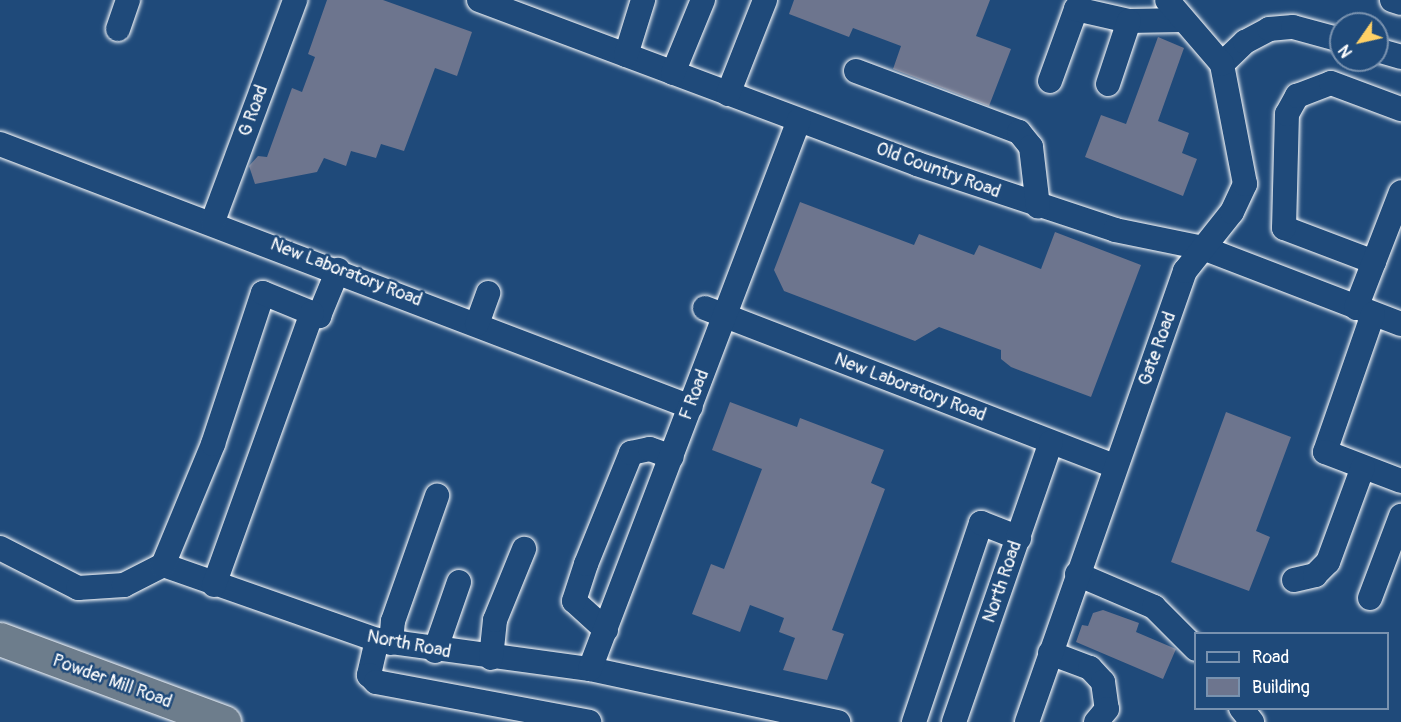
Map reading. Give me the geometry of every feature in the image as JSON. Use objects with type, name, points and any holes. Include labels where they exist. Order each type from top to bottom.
[{"type":"highway","name":"Powder Mill Road","points":[[0,639],[224,722]]},
{"type":"lane","points":[[118,29],[128,0]]},
{"type":"lane","name":"G Road","points":[[213,221],[294,0]]},
{"type":"lane","name":"Old Country Road","points":[[479,0],[1038,207],[1203,248],[1385,315]]},
{"type":"lane","points":[[626,55],[644,0]]},
{"type":"lane","points":[[673,73],[703,0]]},
{"type":"lane","points":[[728,93],[765,0]]},
{"type":"lane","points":[[1167,0],[1222,64],[1245,42],[1269,29],[1293,27],[1329,37]]},
{"type":"lane","points":[[1392,0],[1401,3]]},
{"type":"lane","points":[[1050,81],[1076,9],[1129,21],[1183,20]]},
{"type":"lane","points":[[1108,84],[1129,21]]},
{"type":"lane","name":"Gate Road","points":[[1027,722],[1185,271],[1232,212],[1245,184],[1222,64]]},
{"type":"lane","points":[[856,71],[1019,132],[1031,147],[1038,207]]},
{"type":"lane","points":[[1374,262],[1284,228],[1287,114],[1297,96],[1331,83],[1401,109]]},
{"type":"lane","name":"F Road","points":[[590,669],[691,407],[715,312],[799,120]]},
{"type":"lane","name":"New Laboratory Road","points":[[0,144],[213,221],[691,407]]},
{"type":"lane","points":[[1401,192],[1374,262],[1385,315],[1325,453],[1401,481]]},
{"type":"lane","points":[[0,548],[78,588],[124,585],[163,565],[224,409],[263,293],[319,316],[338,270]]},
{"type":"lane","points":[[477,324],[488,293]]},
{"type":"lane","name":"New Laboratory Road","points":[[715,312],[1115,466]]},
{"type":"lane","points":[[214,585],[312,313]]},
{"type":"lane","name":"North Road","points":[[954,722],[1051,442]]},
{"type":"lane","points":[[606,630],[574,601],[586,564],[631,453],[650,449],[672,457]]},
{"type":"lane","points":[[1294,580],[1315,575],[1328,562],[1363,467]]},
{"type":"lane","points":[[437,496],[393,621],[369,675],[376,682],[589,722]]},
{"type":"lane","points":[[1370,598],[1401,516]]},
{"type":"lane","points":[[914,722],[981,524],[1019,538]]},
{"type":"lane","points":[[490,658],[495,620],[524,549]]},
{"type":"lane","name":"North Road","points":[[163,565],[214,585],[384,641],[435,651],[590,669],[838,722]]},
{"type":"lane","points":[[1077,574],[1154,607],[1194,647]]},
{"type":"lane","points":[[435,651],[459,582]]},
{"type":"lane","points":[[1050,653],[1097,673],[1109,715]]},
{"type":"lane","points":[[1243,710],[1252,722]]},
{"type":"building","points":[[327,0],[383,0],[472,32],[457,76],[435,68],[404,151],[381,144],[376,158],[351,151],[346,166],[324,158],[317,172],[255,184],[249,166],[258,156],[267,157],[292,88],[302,92],[315,57],[308,54]]},
{"type":"building","points":[[794,0],[990,0],[976,36],[1011,49],[989,106],[893,69],[901,46],[853,28],[849,37],[789,14]]},
{"type":"building","points":[[1158,37],[1184,48],[1158,121],[1189,133],[1182,153],[1197,159],[1183,196],[1085,157],[1101,115],[1126,124]]},
{"type":"building","points":[[800,202],[914,245],[919,234],[974,255],[979,245],[1041,269],[1055,232],[1141,265],[1091,397],[1011,367],[1001,359],[1001,350],[939,327],[915,341],[784,291],[774,270]]},
{"type":"building","points":[[730,402],[797,427],[800,418],[884,450],[871,483],[885,489],[832,630],[844,634],[827,680],[783,670],[795,638],[779,632],[784,618],[750,605],[740,632],[692,614],[711,564],[724,569],[762,469],[712,450]]},
{"type":"building","points":[[1226,412],[1291,437],[1256,531],[1270,537],[1249,591],[1171,562]]},
{"type":"building","points":[[1103,610],[1139,623],[1136,632],[1176,649],[1163,679],[1076,642],[1082,625],[1088,626],[1093,613]]}]
